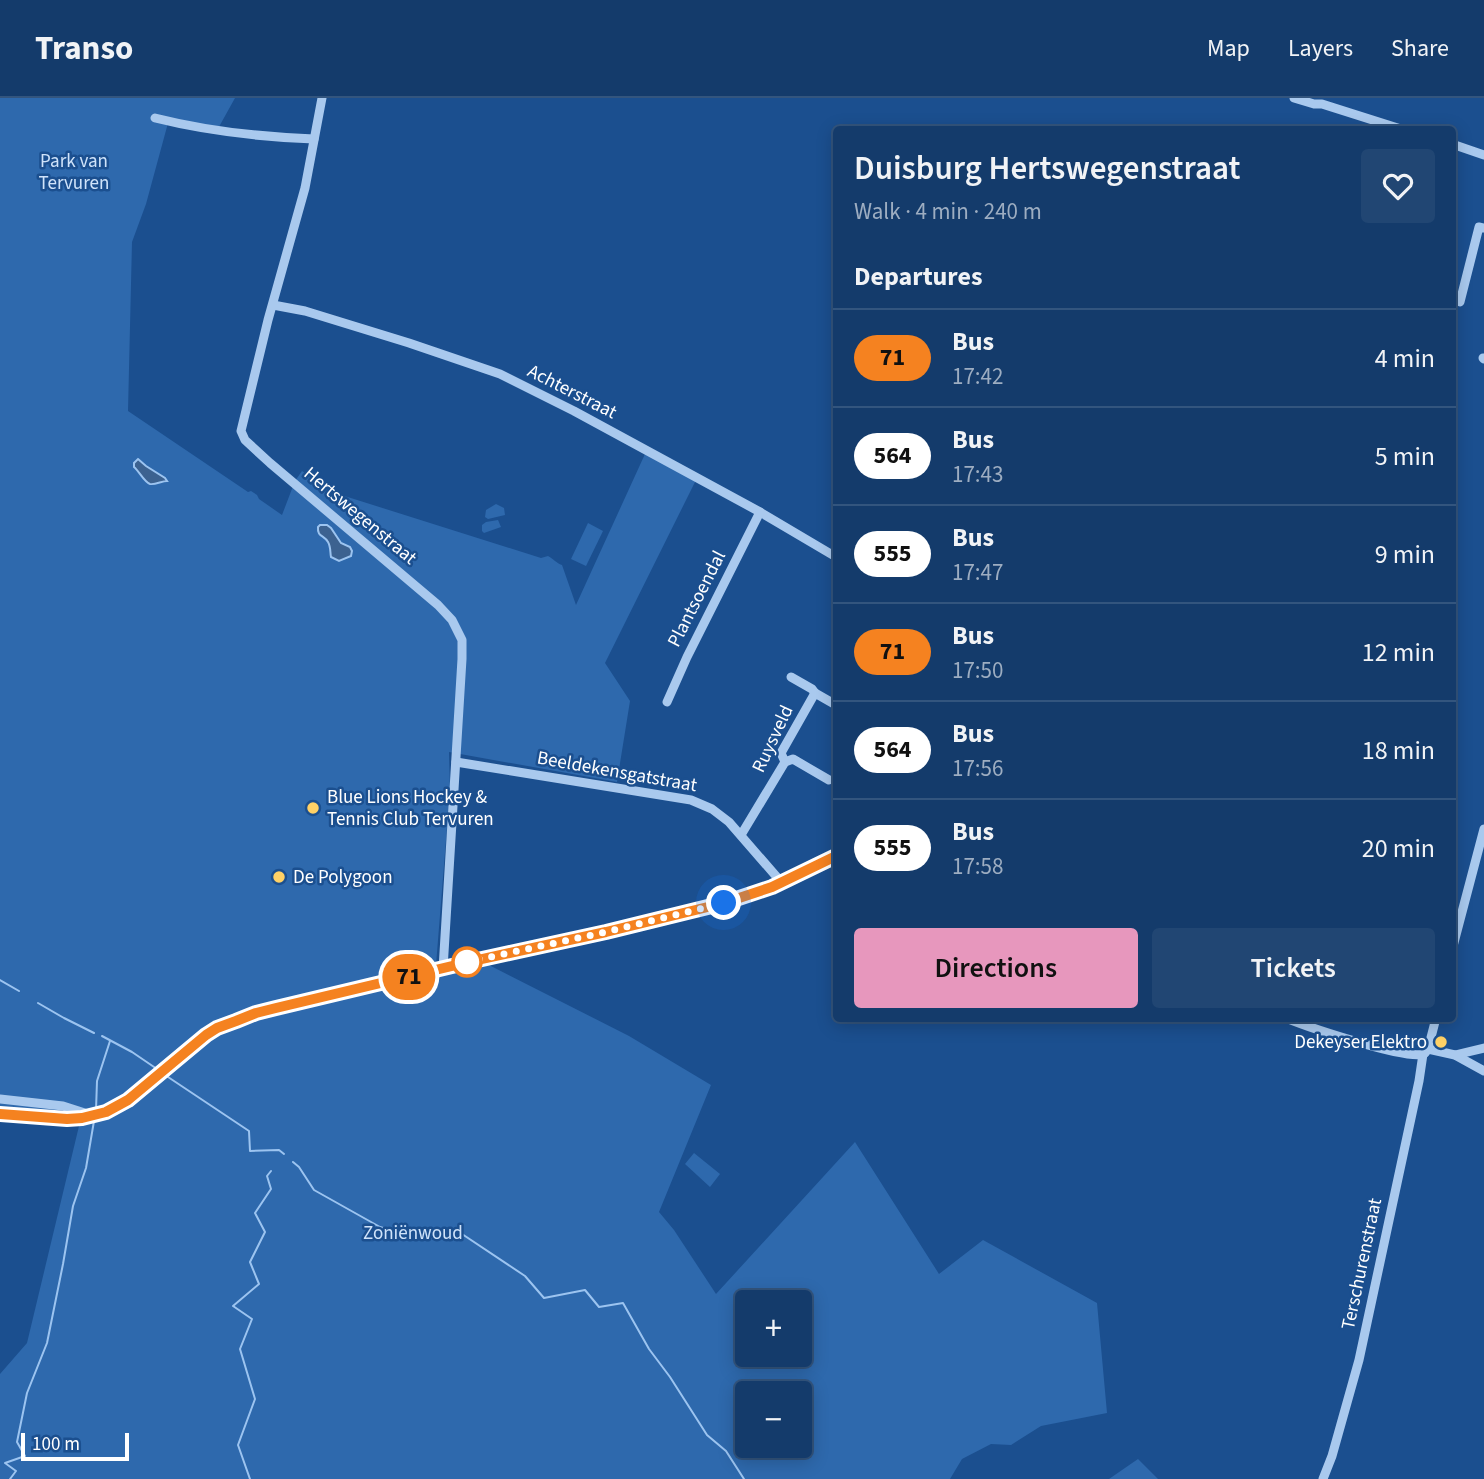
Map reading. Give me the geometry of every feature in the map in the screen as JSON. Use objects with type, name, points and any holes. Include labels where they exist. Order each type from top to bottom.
[{"type":"street","name":"Hertswegenstraat","points":[[322,98],[304,188],[241,431],[242,436],[270,463],[438,605],[452,620],[462,639],[443,969]]},
{"type":"street","points":[[1294,98],[1322,104]]},
{"type":"street","points":[[1311,98],[1391,126]]},
{"type":"street","points":[[155,118],[207,130],[314,139]]},
{"type":"street","points":[[1456,145],[1484,155]]},
{"type":"street","points":[[1460,302],[1479,227],[1484,228]]},
{"type":"street","name":"Achterstraat","points":[[272,304],[305,311],[500,374],[760,512],[833,555]]},
{"type":"street","name":"Plantsoendal","points":[[667,702],[760,512]]},
{"type":"street","name":"Ruysveld","points":[[791,677],[833,703]]},
{"type":"street","name":"Ruysveld","points":[[741,835],[785,762],[781,753],[815,693]]},
{"type":"street","points":[[785,762],[793,759],[829,780]]},
{"type":"street","name":"Beeldekensgatstraat","points":[[456,762],[691,800],[712,809],[729,822],[782,883]]},
{"type":"street","points":[[1456,935],[1484,829]]},
{"type":"street","points":[[0,1115],[67,1119],[106,1112],[128,1100],[217,1028],[256,1013],[724,903],[782,883],[833,858]]},
{"type":"street","points":[[1299,1022],[1395,1052],[1417,1056],[1426,1051],[1455,1055],[1484,1071]]},
{"type":"street","name":"Terschurenstraat","points":[[1323,1479],[1359,1360],[1426,1051],[1435,1022]]},
{"type":"street","points":[[1455,1055],[1484,1048]]},
{"type":"street","points":[[0,1099],[63,1106],[93,1116]]},
{"type":"green space","name":"Zoniënwoud","points":[[0,98],[235,98],[215,134],[168,123],[146,204],[132,242],[128,411],[248,492],[257,495],[282,515],[295,481],[302,471],[335,493],[541,558],[548,556],[562,565],[576,605],[645,454],[696,480],[605,663],[630,701],[617,782],[449,752],[450,790],[436,965],[265,1005],[268,1014],[441,973],[489,965],[629,1036],[711,1085],[659,1212],[716,1294],[855,1142],[939,1274],[983,1240],[1097,1303],[1107,1413],[1041,1426],[1011,1445],[991,1444],[962,1459],[950,1479],[0,1479],[0,1374],[27,1343],[79,1126],[76,1114],[0,1107]]},
{"type":"green space","points":[[496,504],[504,508],[505,515],[488,519],[485,517],[486,510]]},
{"type":"green space","points":[[498,520],[501,527],[484,533],[482,531],[482,525],[486,522]]},
{"type":"green space","points":[[588,523],[603,531],[586,566],[571,559]]},
{"type":"green space","points":[[694,1153],[720,1174],[710,1187],[685,1164]]},
{"type":"green space","points":[[1138,1459],[1158,1479],[1109,1479]]},
{"type":"shaded area","points":[[138,459],[167,481],[148,483],[134,467]]},
{"type":"shaded area","points":[[320,525],[327,525],[341,543],[350,547],[351,556],[339,561],[331,557],[328,542],[319,533]]},
{"type":"waterway","points":[[0,980],[19,991]]},
{"type":"waterway","points":[[38,1003],[94,1033]]},
{"type":"waterway","points":[[102,1036],[157,1069]]},
{"type":"waterway","points":[[96,1110],[97,1081],[110,1041]]},
{"type":"waterway","points":[[165,1075],[249,1131],[250,1151],[279,1150],[284,1154]]},
{"type":"waterway","points":[[10,1479],[16,1471],[5,1463],[25,1456],[17,1442],[27,1393],[47,1343],[73,1206],[86,1168],[94,1121]]},
{"type":"waterway","points":[[293,1162],[314,1190],[380,1227],[423,1240],[456,1230],[525,1276],[544,1298],[585,1290],[599,1307],[623,1303],[649,1349],[707,1435],[726,1451],[744,1479]]},
{"type":"waterway","points":[[250,1479],[238,1445],[255,1399],[240,1349],[252,1319],[233,1306],[259,1284],[250,1262],[265,1232],[255,1213],[271,1189],[267,1176],[271,1171]]},
{"type":"bus line","name":"71","points":[[0,1114],[67,1119],[106,1112],[128,1100],[206,1035],[256,1013],[724,903],[772,887],[833,857]]},
{"type":"place","name":"Blue Lions Hockey & Tennis Club Tervuren","points":[[313,808]]},
{"type":"place","name":"De Polygoon","points":[[279,877]]},
{"type":"place","name":"Dekeyser Elektro","points":[[1441,1042]]},
{"type":"route","points":[[467,962],[724,903]]},
{"type":"park label","name":"Park van Tervuren","points":[[74,172]]}]
